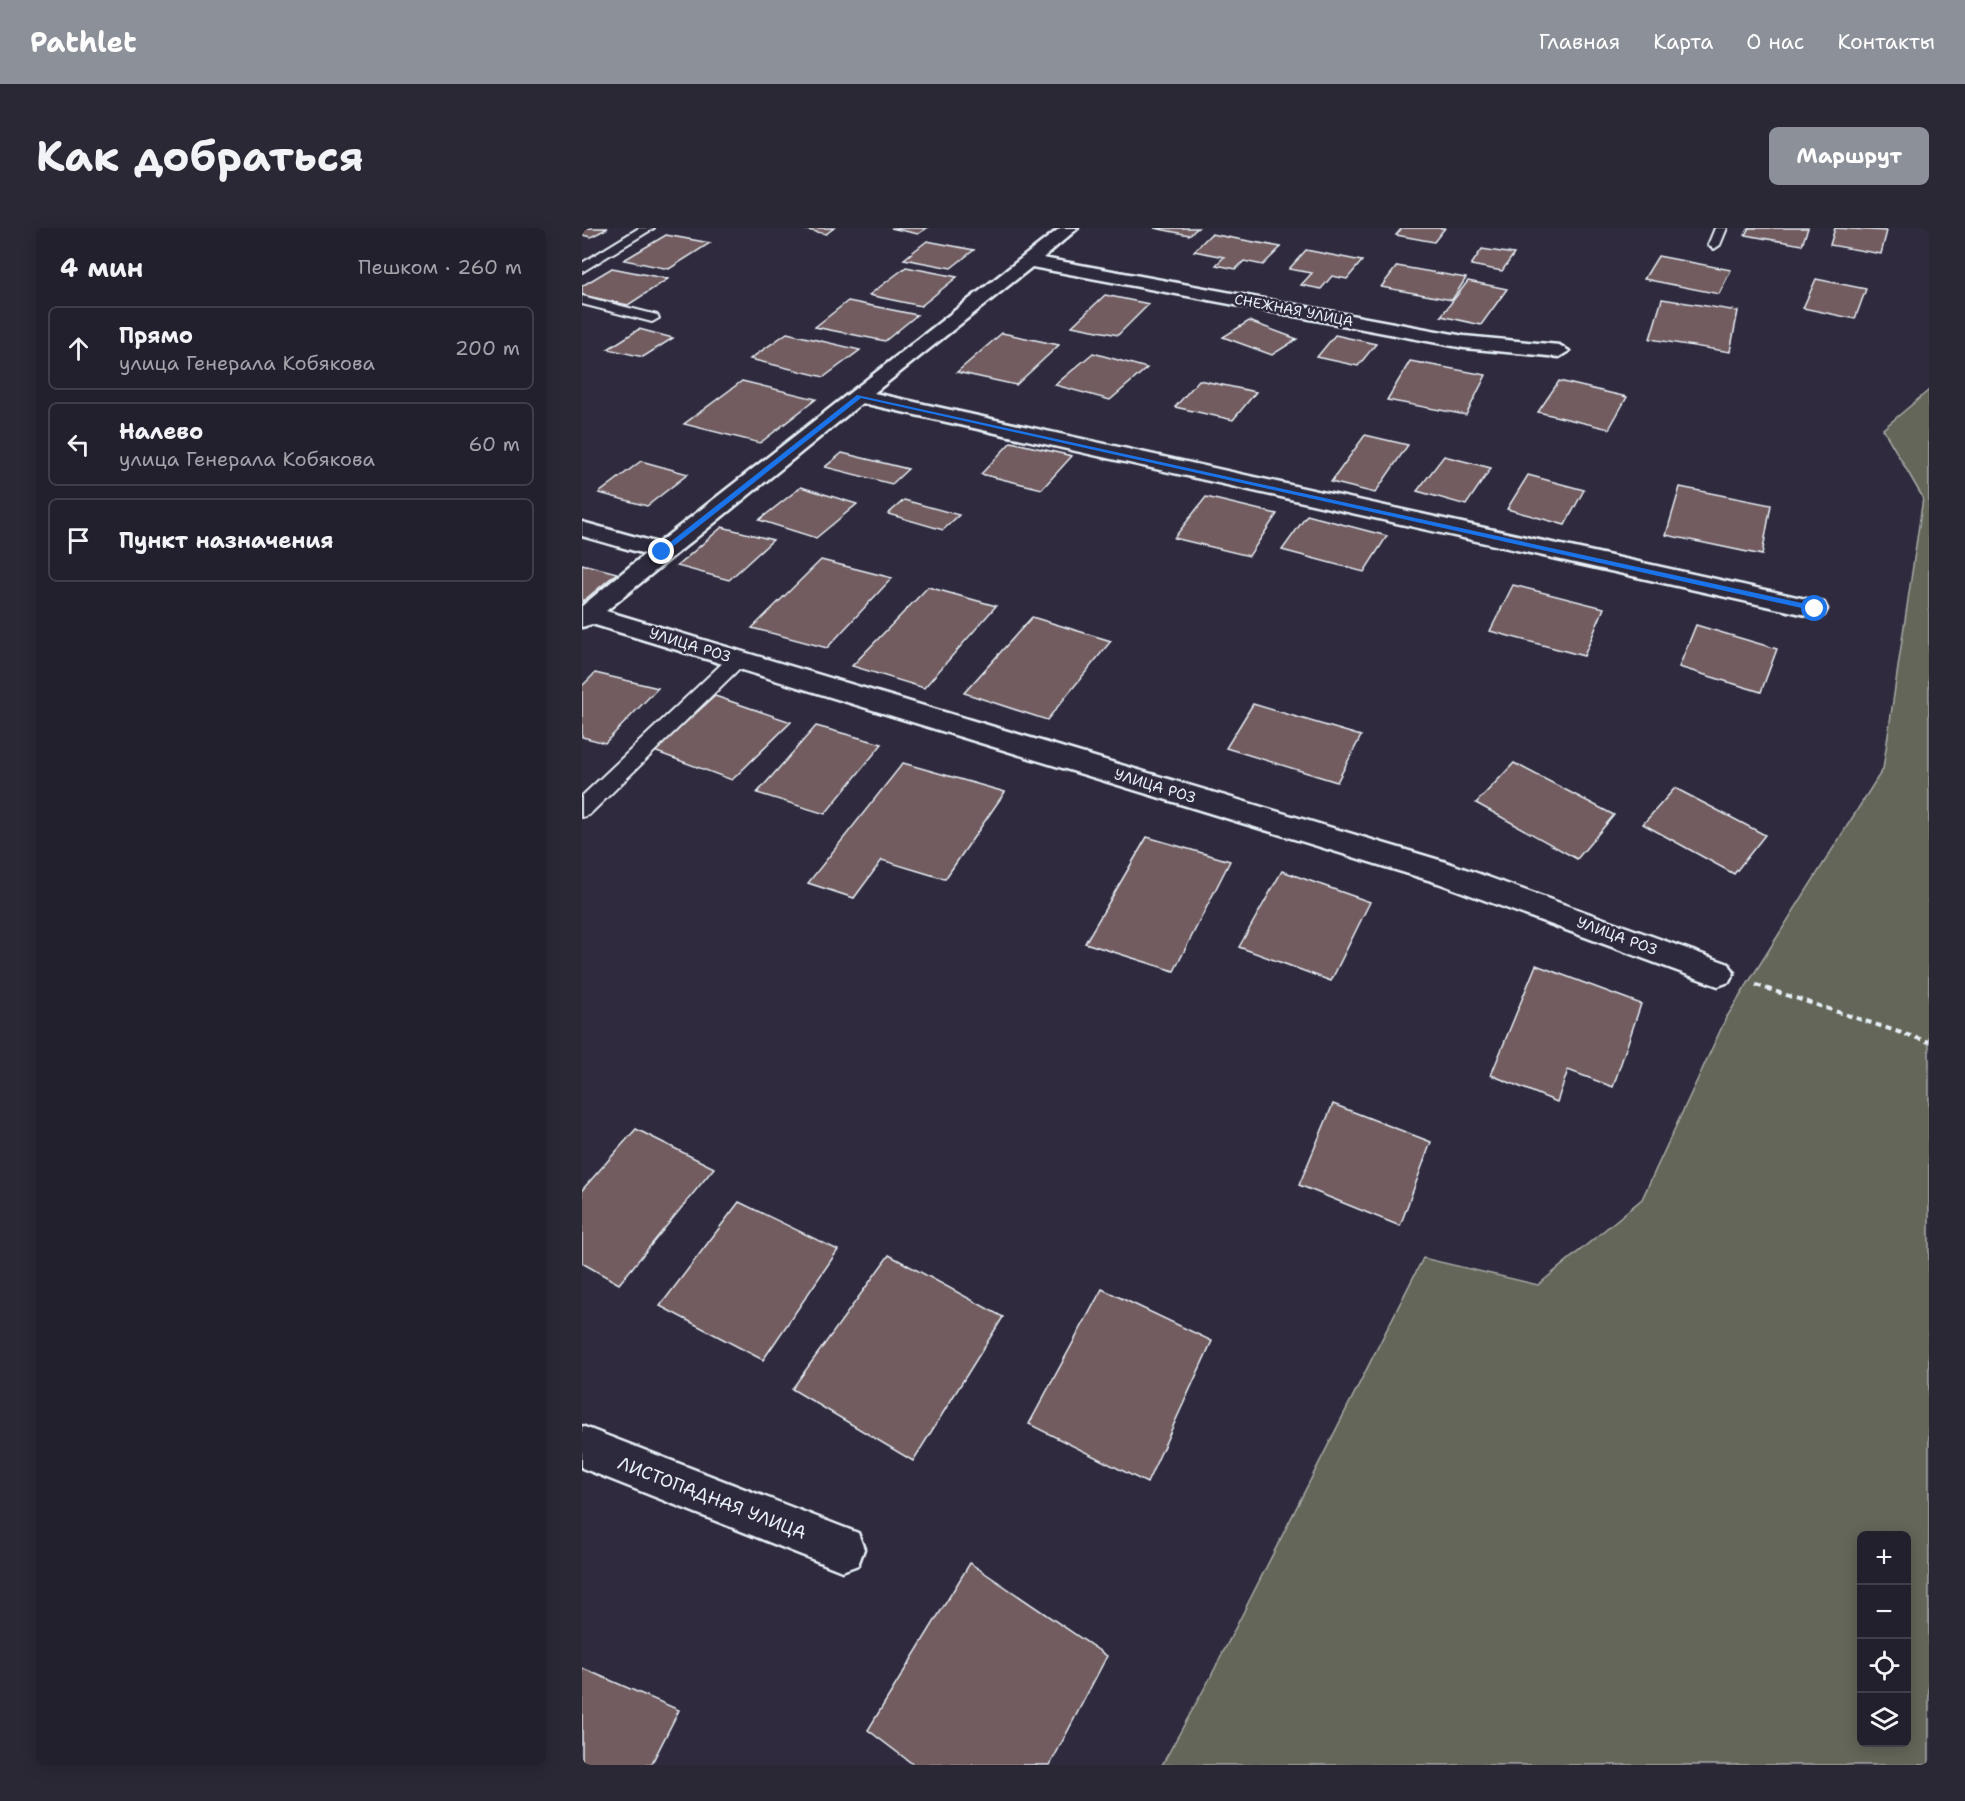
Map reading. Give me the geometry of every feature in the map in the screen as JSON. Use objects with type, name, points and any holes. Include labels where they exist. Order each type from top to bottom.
[{"type":"street","points":[[585,617],[662,552],[1070,228]]},
{"type":"street","name":"СНЕЖНАЯ УЛИЦА","points":[[1029,261],[1464,342],[1559,351]]},
{"type":"street","points":[[860,396],[1815,609]]},
{"type":"street","points":[[582,529],[662,552]]},
{"type":"street","name":"УЛИЦА РОЗ","points":[[585,617],[737,660],[1446,874],[1718,973]]},
{"type":"street","name":"ЛИСТОПАДНАЯ УЛИЦА","points":[[582,1447],[842,1549]]},
{"type":"lane","points":[[582,268],[648,228]]},
{"type":"lane","points":[[1714,245],[1721,228]]},
{"type":"lane","points":[[582,300],[652,318]]},
{"type":"lane","points":[[582,809],[737,660]]},
{"type":"path","points":[[1718,973],[1929,1042]]},
{"type":"green space","points":[[1929,390],[1929,1765],[1162,1765],[1210,1678],[1423,1258],[1538,1285],[1642,1199],[1726,1018],[1883,769],[1923,498],[1883,429]]},
{"type":"building","points":[[582,228],[608,228],[591,237],[582,235]]},
{"type":"building","points":[[798,228],[834,228],[826,234]]},
{"type":"building","points":[[891,228],[927,228],[918,234]]},
{"type":"building","points":[[1154,228],[1198,228],[1189,235]]},
{"type":"building","points":[[1402,228],[1445,228],[1434,242],[1396,235]]},
{"type":"building","points":[[1749,228],[1808,228],[1802,245],[1745,235]]},
{"type":"building","points":[[1835,228],[1887,231],[1881,254],[1830,245]]},
{"type":"building","points":[[1211,234],[1281,247],[1263,265],[1244,261],[1236,269],[1216,265],[1224,257],[1194,251]]},
{"type":"building","points":[[666,235],[710,243],[669,269],[624,260]]},
{"type":"building","points":[[927,241],[974,250],[951,268],[904,259]]},
{"type":"building","points":[[1482,249],[1514,254],[1502,271],[1471,265]]},
{"type":"building","points":[[1306,250],[1362,261],[1347,279],[1332,276],[1321,289],[1301,285],[1312,273],[1289,269]]},
{"type":"building","points":[[1658,256],[1731,270],[1719,294],[1644,279]]},
{"type":"building","points":[[1397,266],[1466,278],[1452,300],[1381,287]]},
{"type":"building","points":[[906,267],[957,277],[921,306],[869,295]]},
{"type":"building","points":[[612,268],[668,279],[628,305],[582,295],[582,286]]},
{"type":"building","points":[[1816,279],[1866,289],[1855,319],[1803,308]]},
{"type":"building","points":[[1468,281],[1507,289],[1481,325],[1441,316]]},
{"type":"building","points":[[1105,295],[1149,304],[1118,335],[1072,326]]},
{"type":"building","points":[[1662,299],[1738,311],[1730,352],[1650,339]]},
{"type":"building","points":[[848,301],[917,315],[885,341],[815,327]]},
{"type":"building","points":[[1249,321],[1297,339],[1272,355],[1223,337]]},
{"type":"building","points":[[639,329],[673,338],[643,357],[608,349]]},
{"type":"building","points":[[787,333],[860,350],[824,377],[750,359]]},
{"type":"building","points":[[1002,333],[1059,345],[1016,385],[957,372]]},
{"type":"building","points":[[1335,335],[1376,344],[1358,366],[1317,357]]},
{"type":"building","points":[[1093,353],[1147,368],[1110,400],[1055,385]]},
{"type":"building","points":[[1410,361],[1486,375],[1466,415],[1387,400]]},
{"type":"building","points":[[1199,380],[1256,392],[1233,420],[1175,407]]},
{"type":"building","points":[[742,381],[816,399],[760,443],[684,424]]},
{"type":"building","points":[[1559,381],[1627,397],[1609,429],[1538,412]]},
{"type":"building","points":[[1365,435],[1408,445],[1375,493],[1331,482]]},
{"type":"building","points":[[1011,442],[1072,456],[1042,489],[981,474]]},
{"type":"building","points":[[842,453],[908,469],[892,484],[825,467]]},
{"type":"building","points":[[1444,456],[1491,468],[1466,505],[1417,491]]},
{"type":"building","points":[[641,461],[688,474],[647,506],[599,493]]},
{"type":"building","points":[[1528,475],[1584,490],[1565,525],[1507,509]]},
{"type":"building","points":[[801,487],[857,504],[816,538],[759,520]]},
{"type":"building","points":[[1680,487],[1771,505],[1762,555],[1666,535]]},
{"type":"building","points":[[1206,497],[1277,514],[1249,556],[1174,538]]},
{"type":"building","points":[[904,500],[959,515],[943,530],[888,514]]},
{"type":"building","points":[[1307,515],[1387,536],[1364,572],[1282,550]]},
{"type":"building","points":[[722,527],[773,540],[729,580],[677,566]]},
{"type":"building","points":[[821,560],[892,578],[827,648],[752,628]]},
{"type":"building","points":[[582,564],[617,573],[582,602]]},
{"type":"building","points":[[1513,585],[1604,608],[1584,656],[1490,631]]},
{"type":"building","points":[[928,587],[996,606],[924,688],[852,666]]},
{"type":"building","points":[[1032,617],[1111,641],[1047,720],[964,693]]},
{"type":"building","points":[[1696,625],[1777,649],[1761,692],[1679,667]]},
{"type":"building","points":[[595,673],[658,688],[605,743],[582,737],[582,686]]},
{"type":"building","points":[[715,696],[791,722],[732,780],[654,751]]},
{"type":"building","points":[[1253,704],[1361,736],[1337,782],[1226,748]]},
{"type":"building","points":[[816,726],[882,744],[825,814],[757,793]]},
{"type":"building","points":[[903,763],[1005,792],[945,879],[882,860],[854,898],[808,883]]},
{"type":"building","points":[[1514,763],[1614,815],[1577,859],[1476,803]]},
{"type":"building","points":[[1675,788],[1765,835],[1734,874],[1643,824]]},
{"type":"building","points":[[1147,837],[1230,861],[1174,971],[1085,943]]},
{"type":"building","points":[[1282,871],[1370,902],[1331,981],[1239,947]]},
{"type":"building","points":[[1536,965],[1641,1004],[1613,1087],[1568,1070],[1557,1102],[1491,1075]]},
{"type":"building","points":[[1333,1104],[1431,1142],[1400,1226],[1299,1185]]},
{"type":"building","points":[[636,1129],[714,1168],[619,1284],[582,1263],[582,1190]]},
{"type":"building","points":[[739,1202],[838,1250],[763,1360],[660,1306]]},
{"type":"building","points":[[889,1255],[1003,1317],[913,1461],[792,1389]]},
{"type":"building","points":[[1102,1289],[1212,1341],[1147,1483],[1029,1424]]},
{"type":"building","points":[[970,1563],[1107,1656],[1050,1765],[914,1765],[868,1730]]},
{"type":"building","points":[[582,1668],[679,1710],[651,1765],[582,1765]]},
{"type":"route","points":[[662,552],[860,396],[1295,491],[1815,609]]}]
